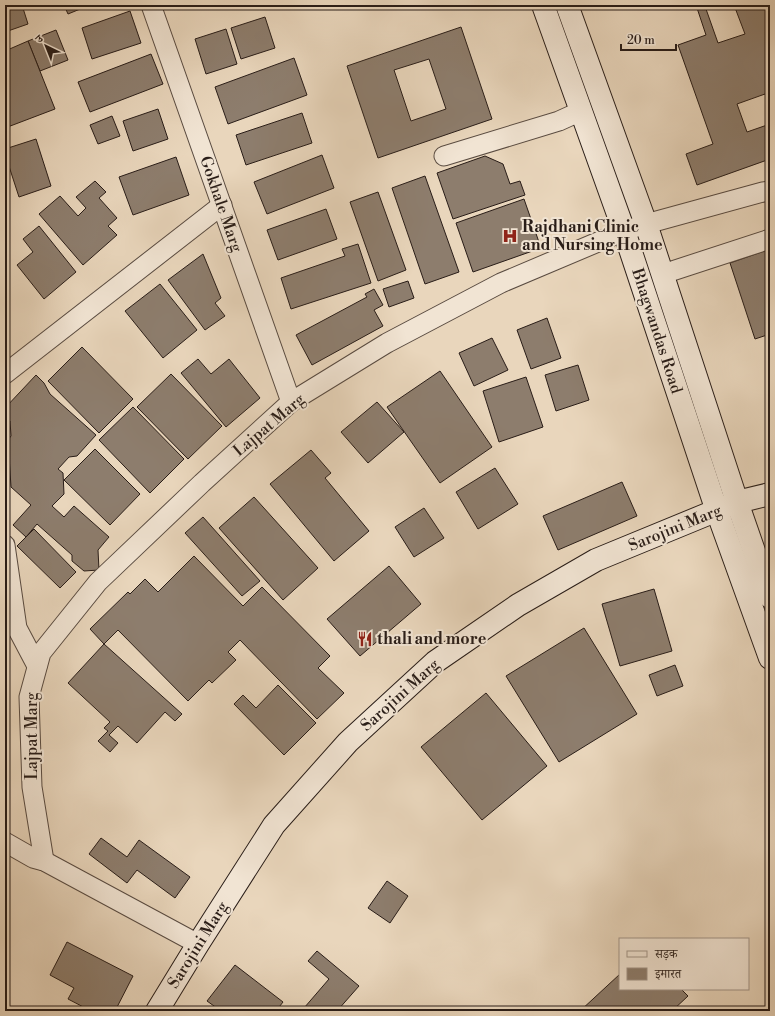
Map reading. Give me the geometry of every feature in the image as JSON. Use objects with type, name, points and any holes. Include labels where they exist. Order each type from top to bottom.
[{"type":"street","name":"Gokhale Marg","points":[[151,5],[291,402]]},
{"type":"street","name":"Bhagwandas Road","points":[[543,5],[624,231],[717,511],[770,658]]},
{"type":"street","name":"Bhagwandas Road","points":[[567,5],[646,224],[736,502],[770,597]]},
{"type":"street","points":[[444,156],[559,121],[581,111]]},
{"type":"street","name":"Lajpat Marg","points":[[38,859],[32,787],[29,697],[41,653],[98,582],[202,483],[291,402],[387,343],[501,283],[624,231],[770,191]]},
{"type":"street","points":[[5,374],[222,205]]},
{"type":"street","points":[[662,274],[770,239]]},
{"type":"street","name":"Sarojini Marg","points":[[157,1011],[274,825],[348,742],[435,662],[518,605],[596,560],[736,502],[770,494]]},
{"type":"street","points":[[5,545],[17,628],[37,666]]},
{"type":"street","points":[[5,842],[198,944]]},
{"type":"building","points":[[5,5],[22,5],[28,24],[5,32]]},
{"type":"building","points":[[64,5],[90,5],[68,14]]},
{"type":"building","points":[[696,5],[718,5],[706,9],[718,43],[745,34],[734,5],[770,5],[770,107],[765,94],[737,104],[747,132],[770,124],[770,159],[697,185],[686,154],[713,144],[678,45],[706,35]]},
{"type":"building","points":[[130,11],[141,43],[92,59],[82,28]]},
{"type":"building","points":[[265,17],[275,48],[241,59],[231,28]]},
{"type":"building","points":[[461,27],[492,119],[378,158],[347,66]],"holes":[[[429,59],[446,109],[411,121],[394,70]]]},
{"type":"building","points":[[226,29],[237,64],[206,74],[195,39]]},
{"type":"building","points":[[56,30],[68,60],[40,71],[28,41]]},
{"type":"building","points":[[28,41],[55,109],[5,128],[5,51]]},
{"type":"building","points":[[151,54],[163,84],[90,112],[78,82]]},
{"type":"building","points":[[294,58],[307,95],[228,124],[215,87]]},
{"type":"building","points":[[158,109],[168,139],[133,151],[123,121]]},
{"type":"building","points":[[302,113],[312,143],[246,165],[236,135]]},
{"type":"building","points":[[112,116],[120,136],[98,144],[90,125]]},
{"type":"building","points":[[36,139],[51,186],[19,197],[5,154],[5,149]]},
{"type":"building","points":[[322,155],[334,188],[267,214],[254,182]]},
{"type":"building","points":[[485,156],[503,164],[510,184],[520,181],[525,195],[453,219],[437,173]]},
{"type":"building","points":[[176,157],[189,195],[133,215],[119,177]]},
{"type":"building","points":[[425,176],[459,272],[425,284],[392,188]]},
{"type":"building","points":[[95,181],[106,192],[99,198],[117,218],[108,226],[117,235],[83,265],[39,214],[60,196],[78,216],[86,208],[76,197]]},
{"type":"building","points":[[378,192],[406,270],[378,281],[350,202]]},
{"type":"building","points":[[524,199],[541,248],[473,272],[456,223]]},
{"type":"building","points":[[326,209],[337,239],[278,260],[267,230]]},
{"type":"building","points":[[39,226],[76,272],[44,299],[17,265],[33,252],[23,239]]},
{"type":"building","points":[[358,244],[371,283],[291,309],[281,278],[345,256],[342,249]]},
{"type":"building","points":[[770,249],[770,334],[755,339],[730,263]]},
{"type":"building","points":[[203,254],[221,298],[215,303],[225,316],[205,330],[168,280]]},
{"type":"building","points":[[408,281],[414,298],[389,307],[383,289]]},
{"type":"building","points":[[160,284],[197,330],[163,358],[125,311]]},
{"type":"building","points":[[374,289],[383,305],[374,310],[383,326],[312,365],[296,335],[367,297],[365,294]]},
{"type":"building","points":[[547,318],[561,358],[531,369],[517,330]]},
{"type":"building","points":[[492,338],[508,370],[474,386],[459,353]]},
{"type":"building","points":[[82,347],[133,399],[99,433],[48,381]]},
{"type":"building","points":[[198,359],[211,374],[229,359],[260,398],[226,427],[181,373]]},
{"type":"building","points":[[578,365],[589,400],[556,411],[545,375]]},
{"type":"building","points":[[440,371],[492,447],[440,483],[387,407]]},
{"type":"building","points":[[171,374],[222,426],[188,459],[137,407]]},
{"type":"building","points":[[36,375],[44,383],[50,394],[96,435],[77,456],[69,457],[58,469],[63,473],[64,494],[52,506],[64,517],[74,506],[109,537],[98,550],[99,570],[84,571],[72,561],[72,555],[37,524],[26,537],[13,525],[31,505],[11,487],[8,440],[11,436],[10,421],[5,427],[5,408]]},
{"type":"building","points":[[526,377],[543,427],[499,442],[483,391]]},
{"type":"building","points":[[770,378],[770,407],[766,392],[768,379]]},
{"type":"building","points":[[377,402],[404,432],[368,463],[341,432]]},
{"type":"building","points":[[133,407],[184,459],[150,493],[99,440]]},
{"type":"building","points":[[95,449],[140,494],[110,525],[64,480]]},
{"type":"building","points":[[311,450],[331,473],[325,478],[369,531],[334,561],[270,484]]},
{"type":"building","points":[[495,468],[518,504],[478,529],[456,492]]},
{"type":"building","points":[[622,482],[637,516],[558,550],[543,516]]},
{"type":"building","points":[[254,497],[318,568],[283,600],[219,528]]},
{"type":"building","points":[[424,508],[444,538],[414,557],[395,527]]},
{"type":"building","points":[[203,517],[260,581],[242,596],[185,533]]},
{"type":"building","points":[[34,529],[76,572],[60,588],[17,546]]},
{"type":"building","points":[[194,556],[243,606],[262,587],[330,656],[318,668],[344,693],[317,719],[240,640],[228,652],[236,660],[212,683],[209,680],[188,701],[118,630],[104,644],[90,629],[128,592],[130,594],[145,579],[158,592]]},
{"type":"building","points":[[389,566],[421,604],[360,656],[327,619]]},
{"type":"building","points":[[654,589],[672,651],[620,666],[602,604]]},
{"type":"building","points":[[584,628],[637,714],[559,762],[506,676]]},
{"type":"building","points":[[104,644],[182,714],[175,721],[165,712],[137,743],[118,726],[109,735],[118,743],[110,752],[98,741],[108,731],[104,728],[110,722],[68,683]]},
{"type":"building","points":[[675,665],[683,686],[657,696],[649,675]]},
{"type":"building","points":[[278,685],[316,723],[284,755],[234,704],[243,695],[256,708]]},
{"type":"building","points":[[486,693],[547,766],[482,820],[421,747]]},
{"type":"building","points":[[5,730],[8,771],[5,771]]},
{"type":"building","points":[[101,838],[127,857],[139,840],[190,877],[175,898],[137,870],[127,883],[89,854]]},
{"type":"building","points":[[387,881],[408,896],[390,923],[368,908]]},
{"type":"building","points":[[67,942],[133,976],[115,1011],[91,1011],[68,999],[74,988],[50,975]]},
{"type":"building","points":[[317,951],[359,986],[337,1011],[309,1011],[304,1008],[329,979],[308,961]]},
{"type":"building","points":[[235,965],[283,1002],[276,1011],[221,1011],[207,1001]]},
{"type":"building","points":[[619,975],[619,990],[682,990],[688,996],[672,1011],[580,1011]]},
{"type":"place","name":"Rajdhani Clinic and Nursing Home","points":[[510,236]]},
{"type":"place","name":"thali and more","points":[[365,639]]}]
